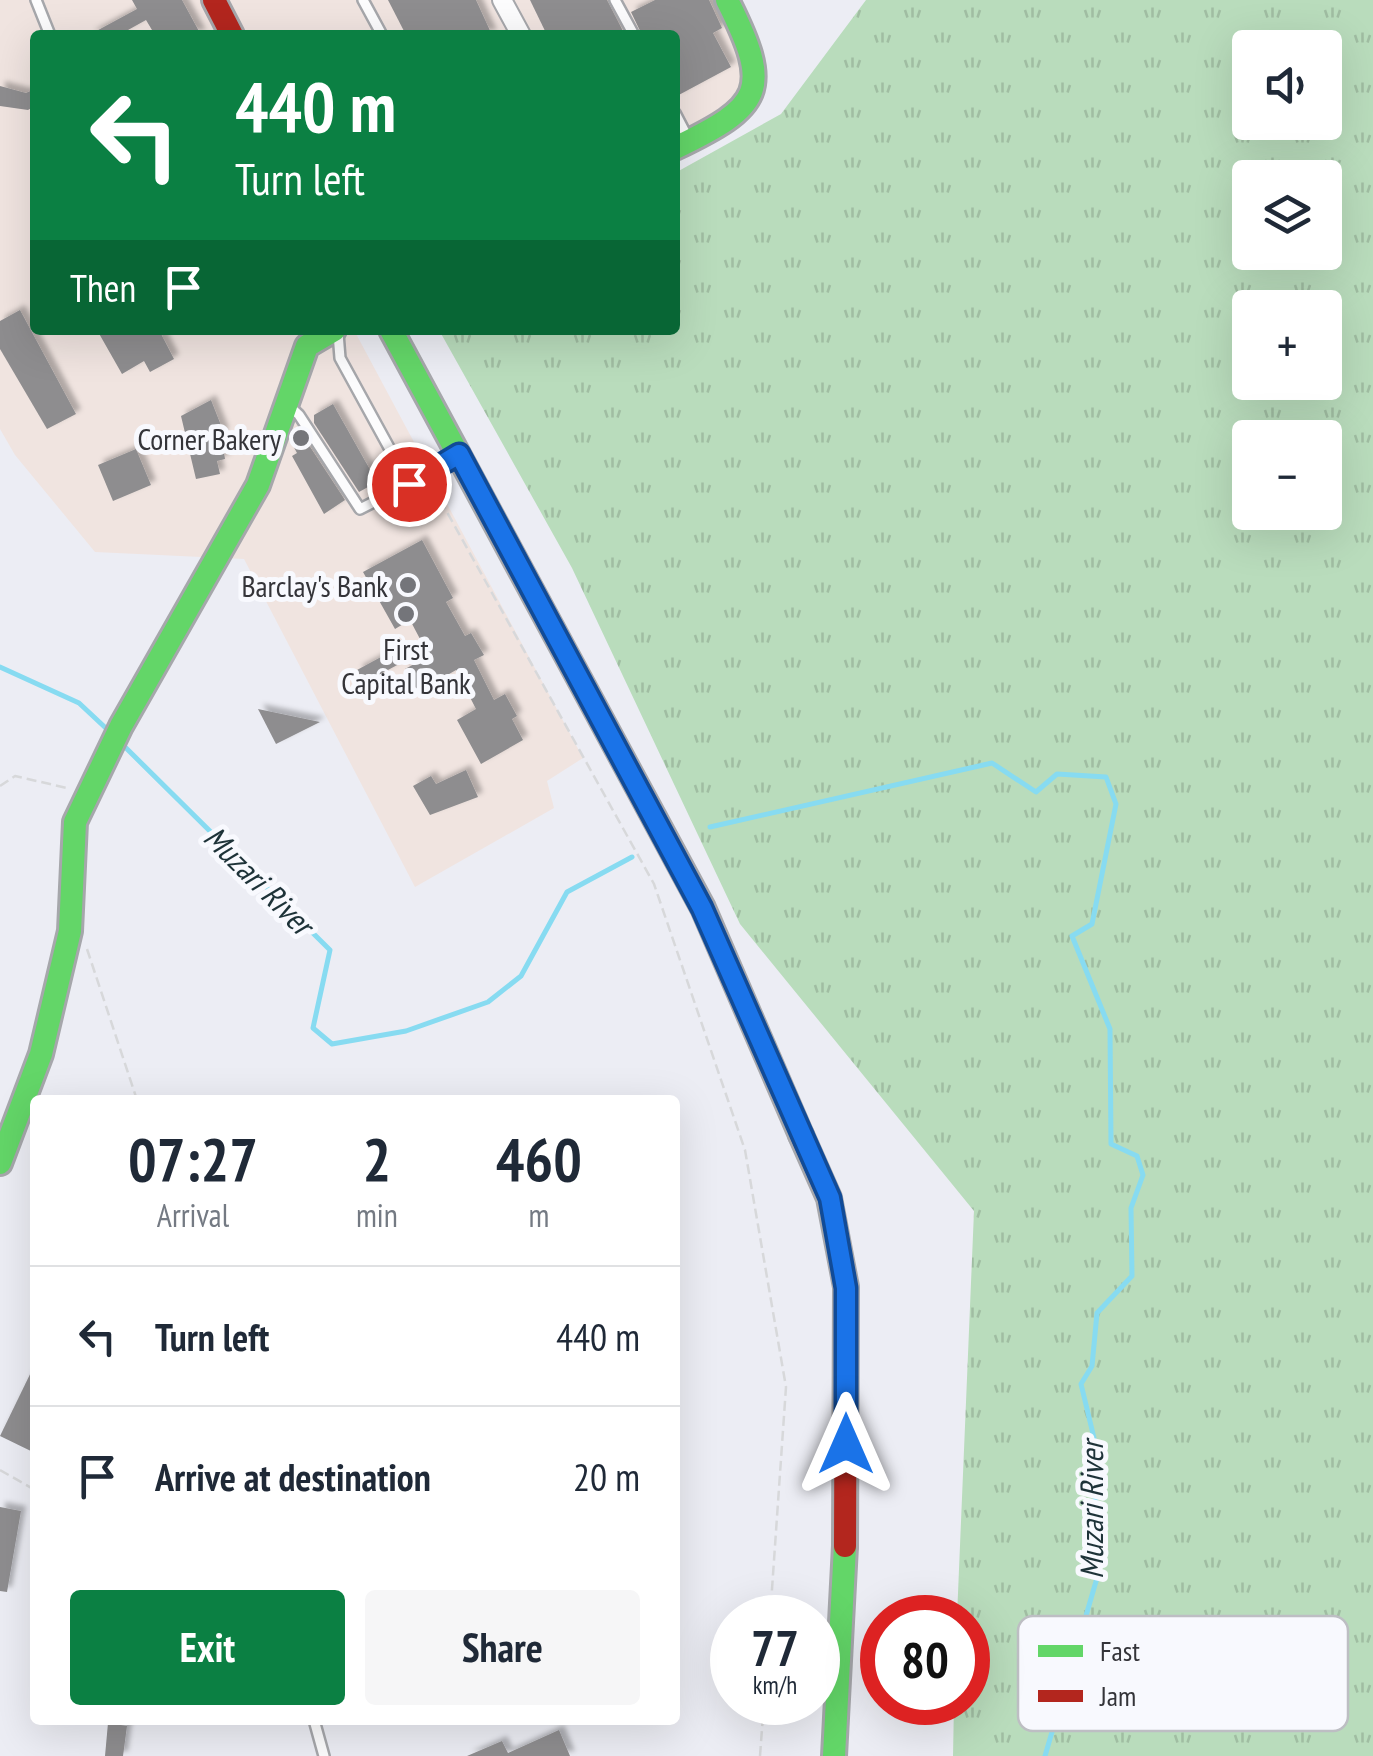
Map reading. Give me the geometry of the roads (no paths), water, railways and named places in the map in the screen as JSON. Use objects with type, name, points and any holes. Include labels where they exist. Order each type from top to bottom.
[{"type":"main road","points":[[214,0],[229,30]]},
{"type":"main road","points":[[682,144],[739,115],[750,101],[752,48],[727,0]]},
{"type":"main road","points":[[394,335],[702,908],[830,1198],[846,1288],[845,1600],[834,1756]]},
{"type":"main road","points":[[0,1164],[41,1054],[70,930],[75,822],[121,726],[258,486],[303,338]]},
{"type":"street","points":[[502,0],[518,30]]},
{"type":"lane","points":[[36,0],[48,30]]},
{"type":"lane","points":[[363,0],[379,30]]},
{"type":"lane","points":[[615,0],[631,30]]},
{"type":"lane","points":[[337,335],[340,358],[409,484]]},
{"type":"lane","points":[[284,401],[299,415],[360,508],[459,454]]},
{"type":"lane","points":[[315,1725],[324,1756]]},
{"type":"waterway","name":"Muzari River","points":[[0,667],[79,703],[110,732]]},
{"type":"waterway","name":"Muzari River","points":[[121,743],[330,950],[313,1028],[332,1044],[406,1031],[488,1002],[521,976],[567,892],[632,857]]},
{"type":"waterway","name":"Muzari River","points":[[710,827],[992,763],[1036,792],[1057,774],[1106,777],[1116,804],[1092,924],[1072,936],[1110,1029],[1111,1144],[1137,1156],[1143,1175],[1131,1208],[1132,1276],[1097,1313],[1092,1366],[1081,1384],[1094,1438],[1097,1578],[1086,1616]]},
{"type":"waterway","name":"Muzari River","points":[[1045,1756],[1052,1731]]},
{"type":"place","name":"Corner Bakery","points":[[301,438]]},
{"type":"place","name":"Barclay's Bank","points":[[408,585]]},
{"type":"place","name":"First Capital Bank","points":[[406,614]]}]
